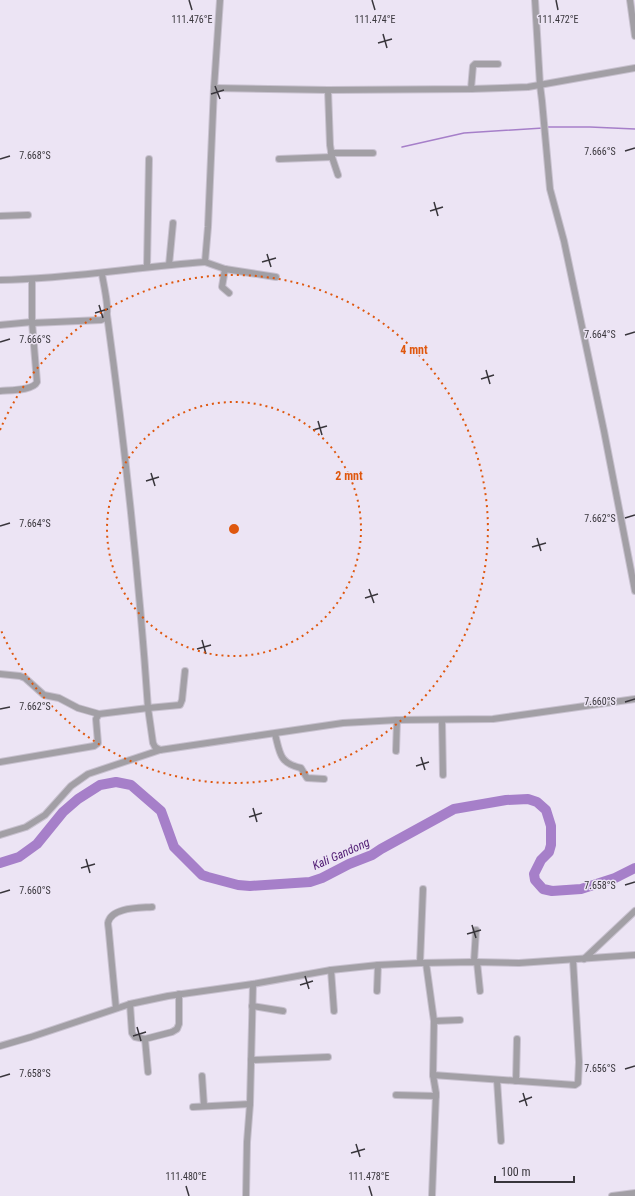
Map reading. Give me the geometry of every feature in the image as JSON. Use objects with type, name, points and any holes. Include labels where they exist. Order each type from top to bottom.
[{"type":"street","points":[[205,262],[220,0]]},
{"type":"street","points":[[535,0],[540,85],[550,189],[564,241],[604,431],[635,591]]},
{"type":"street","points":[[630,0],[635,36]]},
{"type":"street","points":[[471,89],[471,70],[473,66],[479,64],[498,64]]},
{"type":"street","points":[[214,88],[328,90],[528,87],[635,68]]},
{"type":"street","points":[[328,90],[330,145],[338,175]]},
{"type":"street","points":[[279,159],[374,153]]},
{"type":"street","points":[[147,267],[149,159]]},
{"type":"street","points":[[0,216],[28,215]]},
{"type":"street","points":[[169,264],[173,223]]},
{"type":"street","points":[[0,280],[32,280],[102,274],[169,264],[205,262],[225,269],[276,277]]},
{"type":"street","points":[[225,269],[222,287],[229,293]]},
{"type":"street","points":[[102,274],[122,424],[143,635],[148,708],[153,743],[155,747],[160,750]]},
{"type":"street","points":[[0,391],[31,388],[36,385],[37,382],[32,323],[32,280]]},
{"type":"street","points":[[0,325],[101,320],[107,315]]},
{"type":"street","points":[[0,674],[20,676],[44,696],[59,698],[78,708],[99,714],[180,705],[182,700],[184,671]]},
{"type":"street","points":[[0,835],[26,827],[45,815],[70,786],[88,774],[160,750],[343,723],[397,720],[493,719],[635,699]]},
{"type":"street","points":[[0,762],[96,745],[98,740],[96,719],[99,714]]},
{"type":"street","points":[[396,751],[397,720]]},
{"type":"street","points":[[442,720],[443,775]]},
{"type":"street","points":[[275,734],[279,750],[285,762],[290,766],[301,768],[307,778],[324,779]]},
{"type":"street","points":[[423,889],[423,963],[434,1021],[433,1075],[436,1096],[432,1196]]},
{"type":"street","points":[[116,1008],[108,923],[110,918],[119,912],[128,909],[152,907]]},
{"type":"street","points":[[584,959],[635,911]]},
{"type":"street","points":[[476,930],[476,962],[480,991]]},
{"type":"street","points":[[0,1046],[130,1004],[179,994],[253,984],[331,970],[378,965],[423,963],[519,963],[635,954]]},
{"type":"street","points":[[433,1075],[575,1085],[578,1083],[579,1062],[573,960]]},
{"type":"street","points":[[377,991],[378,965]]},
{"type":"street","points":[[331,970],[334,1011]]},
{"type":"street","points":[[246,1196],[253,984]]},
{"type":"street","points":[[130,1004],[133,1035],[145,1039],[177,1030],[179,1024],[179,994]]},
{"type":"street","points":[[252,1006],[283,1011]]},
{"type":"street","points":[[434,1021],[460,1020]]},
{"type":"street","points":[[145,1039],[148,1072]]},
{"type":"street","points":[[516,1080],[517,1039]]},
{"type":"street","points":[[251,1060],[328,1057]]},
{"type":"street","points":[[202,1076],[204,1106]]},
{"type":"street","points":[[497,1080],[501,1141]]},
{"type":"street","points":[[396,1095],[436,1096]]},
{"type":"street","points":[[193,1107],[250,1104]]},
{"type":"street","points":[[612,1196],[635,1193]]},
{"type":"waterway","points":[[547,127],[635,129]]},
{"type":"waterway","points":[[402,147],[464,133],[543,128]]},
{"type":"waterway","name":"Kali Gandong","points":[[0,863],[19,857],[37,844],[63,812],[78,799],[100,785],[116,782],[131,785],[161,811],[174,847],[202,875],[238,885],[250,886],[310,882],[372,855],[454,809],[506,800],[528,799],[537,802],[546,810],[551,826],[551,845],[549,852],[541,860],[534,874],[535,880],[543,889],[552,891],[581,889],[615,878],[635,868]]}]
